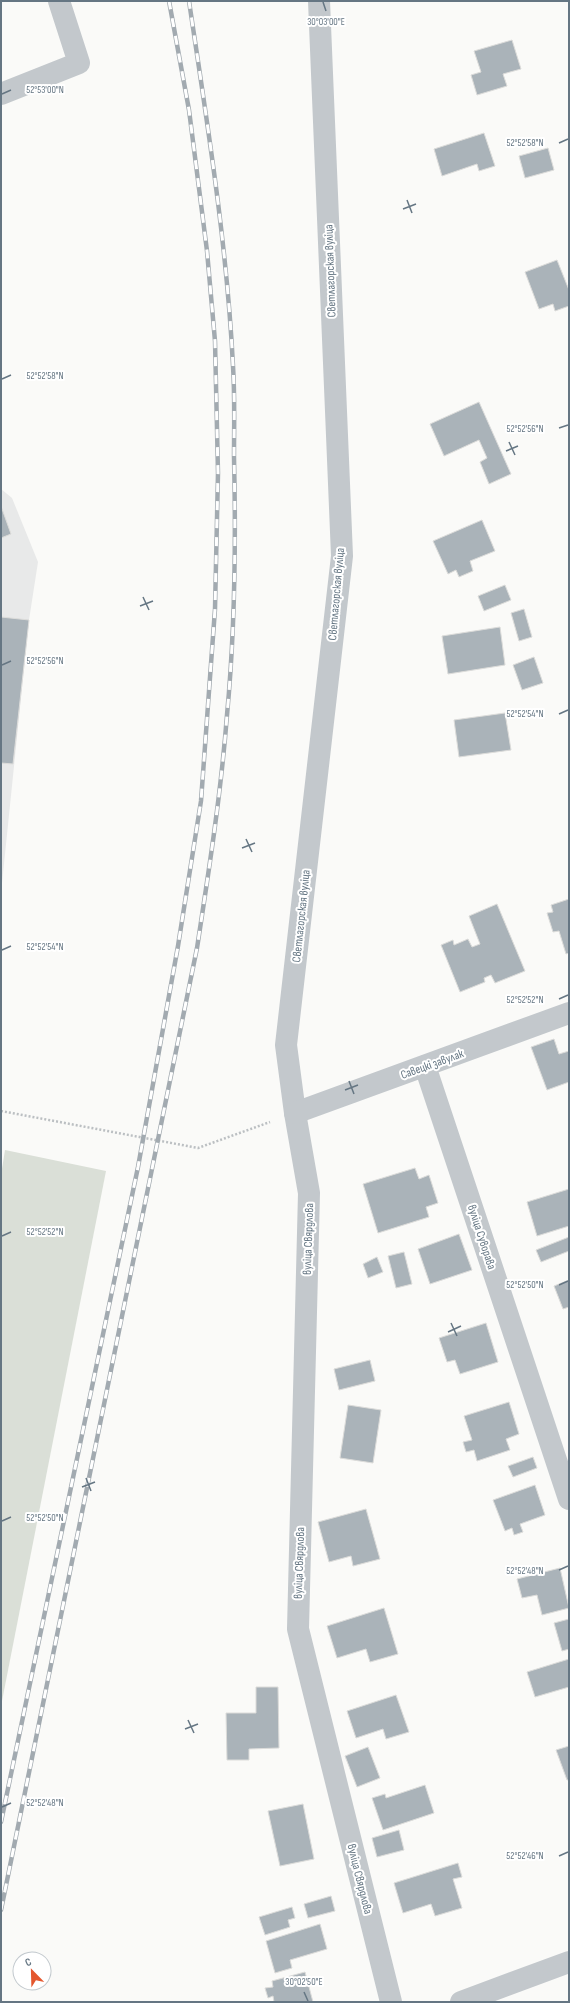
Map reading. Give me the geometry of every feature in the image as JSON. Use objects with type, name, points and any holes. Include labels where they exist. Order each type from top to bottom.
[{"type":"street","points":[[1,94],[79,63],[59,1]]},
{"type":"street","name":"Светлагорская вуліца","points":[[295,1113],[286,1045],[342,556],[319,1]]},
{"type":"street","name":"Савецкі завулак","points":[[295,1113],[569,1013]]},
{"type":"street","name":"вуліца Суворава","points":[[425,1066],[569,1499]]},
{"type":"street","name":"вуліца Свярдлова","points":[[295,1113],[309,1193],[298,1629],[391,2002]]},
{"type":"street","points":[[461,2002],[569,1962]]},
{"type":"path","points":[[1,1111],[198,1148],[295,1113]]},
{"type":"shaded area","points":[[1,489],[12,498],[38,562],[29,620],[1,893]]},
{"type":"shaded area","points":[[5,1150],[106,1171],[1,1706],[1,1175]]},
{"type":"building","points":[[512,40],[521,69],[503,74],[507,86],[477,95],[471,75],[481,72],[474,51]]},
{"type":"building","points":[[484,133],[495,166],[479,171],[477,164],[442,176],[434,149]]},
{"type":"building","points":[[548,148],[554,170],[525,178],[519,156]]},
{"type":"building","points":[[557,260],[569,290],[569,306],[555,311],[553,304],[539,309],[525,272]]},
{"type":"building","points":[[479,402],[511,474],[489,484],[480,462],[487,458],[479,440],[444,456],[430,424]]},
{"type":"building","points":[[1,506],[11,534],[1,538]]},
{"type":"building","points":[[482,520],[495,551],[470,561],[473,571],[459,577],[456,570],[448,574],[433,541]]},
{"type":"building","points":[[505,585],[511,600],[484,611],[478,596]]},
{"type":"building","points":[[524,609],[532,637],[519,641],[511,613]]},
{"type":"building","points":[[1,617],[29,620],[13,764],[1,763]]},
{"type":"building","points":[[500,627],[505,665],[448,674],[442,636]]},
{"type":"building","points":[[534,657],[543,683],[522,690],[513,665]]},
{"type":"building","points":[[505,713],[511,750],[459,757],[454,720]]},
{"type":"building","points":[[569,899],[569,953],[566,954],[559,931],[553,932],[547,913],[553,912],[551,905]]},
{"type":"building","points":[[497,904],[525,971],[495,983],[491,975],[484,978],[485,982],[460,992],[441,945],[453,940],[454,945],[468,939],[472,947],[480,944],[469,916]]},
{"type":"building","points":[[554,1039],[559,1054],[569,1051],[569,1082],[547,1090],[531,1047]]},
{"type":"building","points":[[415,1168],[419,1179],[429,1175],[438,1203],[426,1207],[429,1217],[378,1233],[363,1184]]},
{"type":"building","points":[[569,1189],[569,1226],[537,1236],[527,1202]]},
{"type":"building","points":[[459,1234],[472,1270],[430,1284],[418,1249]]},
{"type":"building","points":[[569,1237],[569,1251],[541,1262],[536,1250]]},
{"type":"building","points":[[404,1252],[412,1284],[396,1288],[388,1256]]},
{"type":"building","points":[[377,1257],[383,1272],[368,1278],[363,1264]]},
{"type":"building","points":[[569,1280],[569,1307],[563,1309],[554,1286]]},
{"type":"building","points":[[486,1323],[498,1362],[460,1374],[455,1360],[447,1362],[439,1338]]},
{"type":"building","points":[[370,1360],[375,1381],[339,1390],[334,1369]]},
{"type":"building","points":[[509,1402],[519,1434],[506,1439],[510,1450],[477,1461],[474,1450],[466,1452],[463,1442],[472,1440],[464,1416]]},
{"type":"building","points":[[348,1405],[381,1410],[373,1463],[340,1458]]},
{"type":"building","points":[[533,1457],[537,1468],[513,1477],[508,1466]]},
{"type":"building","points":[[535,1485],[545,1515],[520,1524],[523,1532],[514,1535],[512,1528],[505,1531],[493,1500]]},
{"type":"building","points":[[366,1509],[380,1559],[353,1566],[351,1556],[329,1562],[318,1522]]},
{"type":"building","points":[[560,1568],[569,1608],[542,1615],[537,1595],[522,1598],[517,1579]]},
{"type":"building","points":[[384,1608],[398,1654],[370,1662],[366,1649],[337,1658],[327,1626]]},
{"type":"building","points":[[569,1619],[569,1649],[562,1651],[554,1623]]},
{"type":"building","points":[[569,1659],[569,1687],[535,1697],[527,1672]]},
{"type":"building","points":[[256,1687],[278,1687],[279,1748],[249,1749],[249,1760],[227,1760],[226,1713],[256,1713]]},
{"type":"building","points":[[396,1695],[409,1732],[386,1739],[383,1729],[356,1738],[347,1711]]},
{"type":"building","points":[[569,1746],[569,1780],[567,1780],[556,1750]]},
{"type":"building","points":[[368,1747],[380,1778],[357,1787],[345,1756]]},
{"type":"building","points":[[425,1785],[434,1813],[383,1830],[372,1798],[385,1794],[386,1798]]},
{"type":"building","points":[[303,1804],[314,1859],[280,1866],[268,1811]]},
{"type":"building","points":[[399,1830],[404,1850],[377,1857],[372,1838]]},
{"type":"building","points":[[458,1863],[462,1877],[453,1879],[462,1908],[435,1916],[431,1904],[403,1913],[394,1883]]},
{"type":"building","points":[[331,1896],[335,1911],[308,1918],[304,1904]]},
{"type":"building","points":[[292,1907],[295,1918],[288,1920],[290,1927],[265,1935],[259,1917]]},
{"type":"building","points":[[320,1924],[327,1949],[290,1960],[292,1968],[275,1973],[266,1941]]},
{"type":"building","points":[[305,1972],[313,2002],[274,2002],[273,1996],[268,1998],[265,1988],[273,1987],[272,1981]]},
{"type":"railway","points":[[1,1822],[138,1167],[178,946],[201,801],[215,609],[218,473],[215,341],[207,251],[189,110],[169,1]]},
{"type":"railway","points":[[1,1910],[197,948],[214,832],[224,744],[230,683],[234,586],[234,378],[221,229],[189,1]]}]
